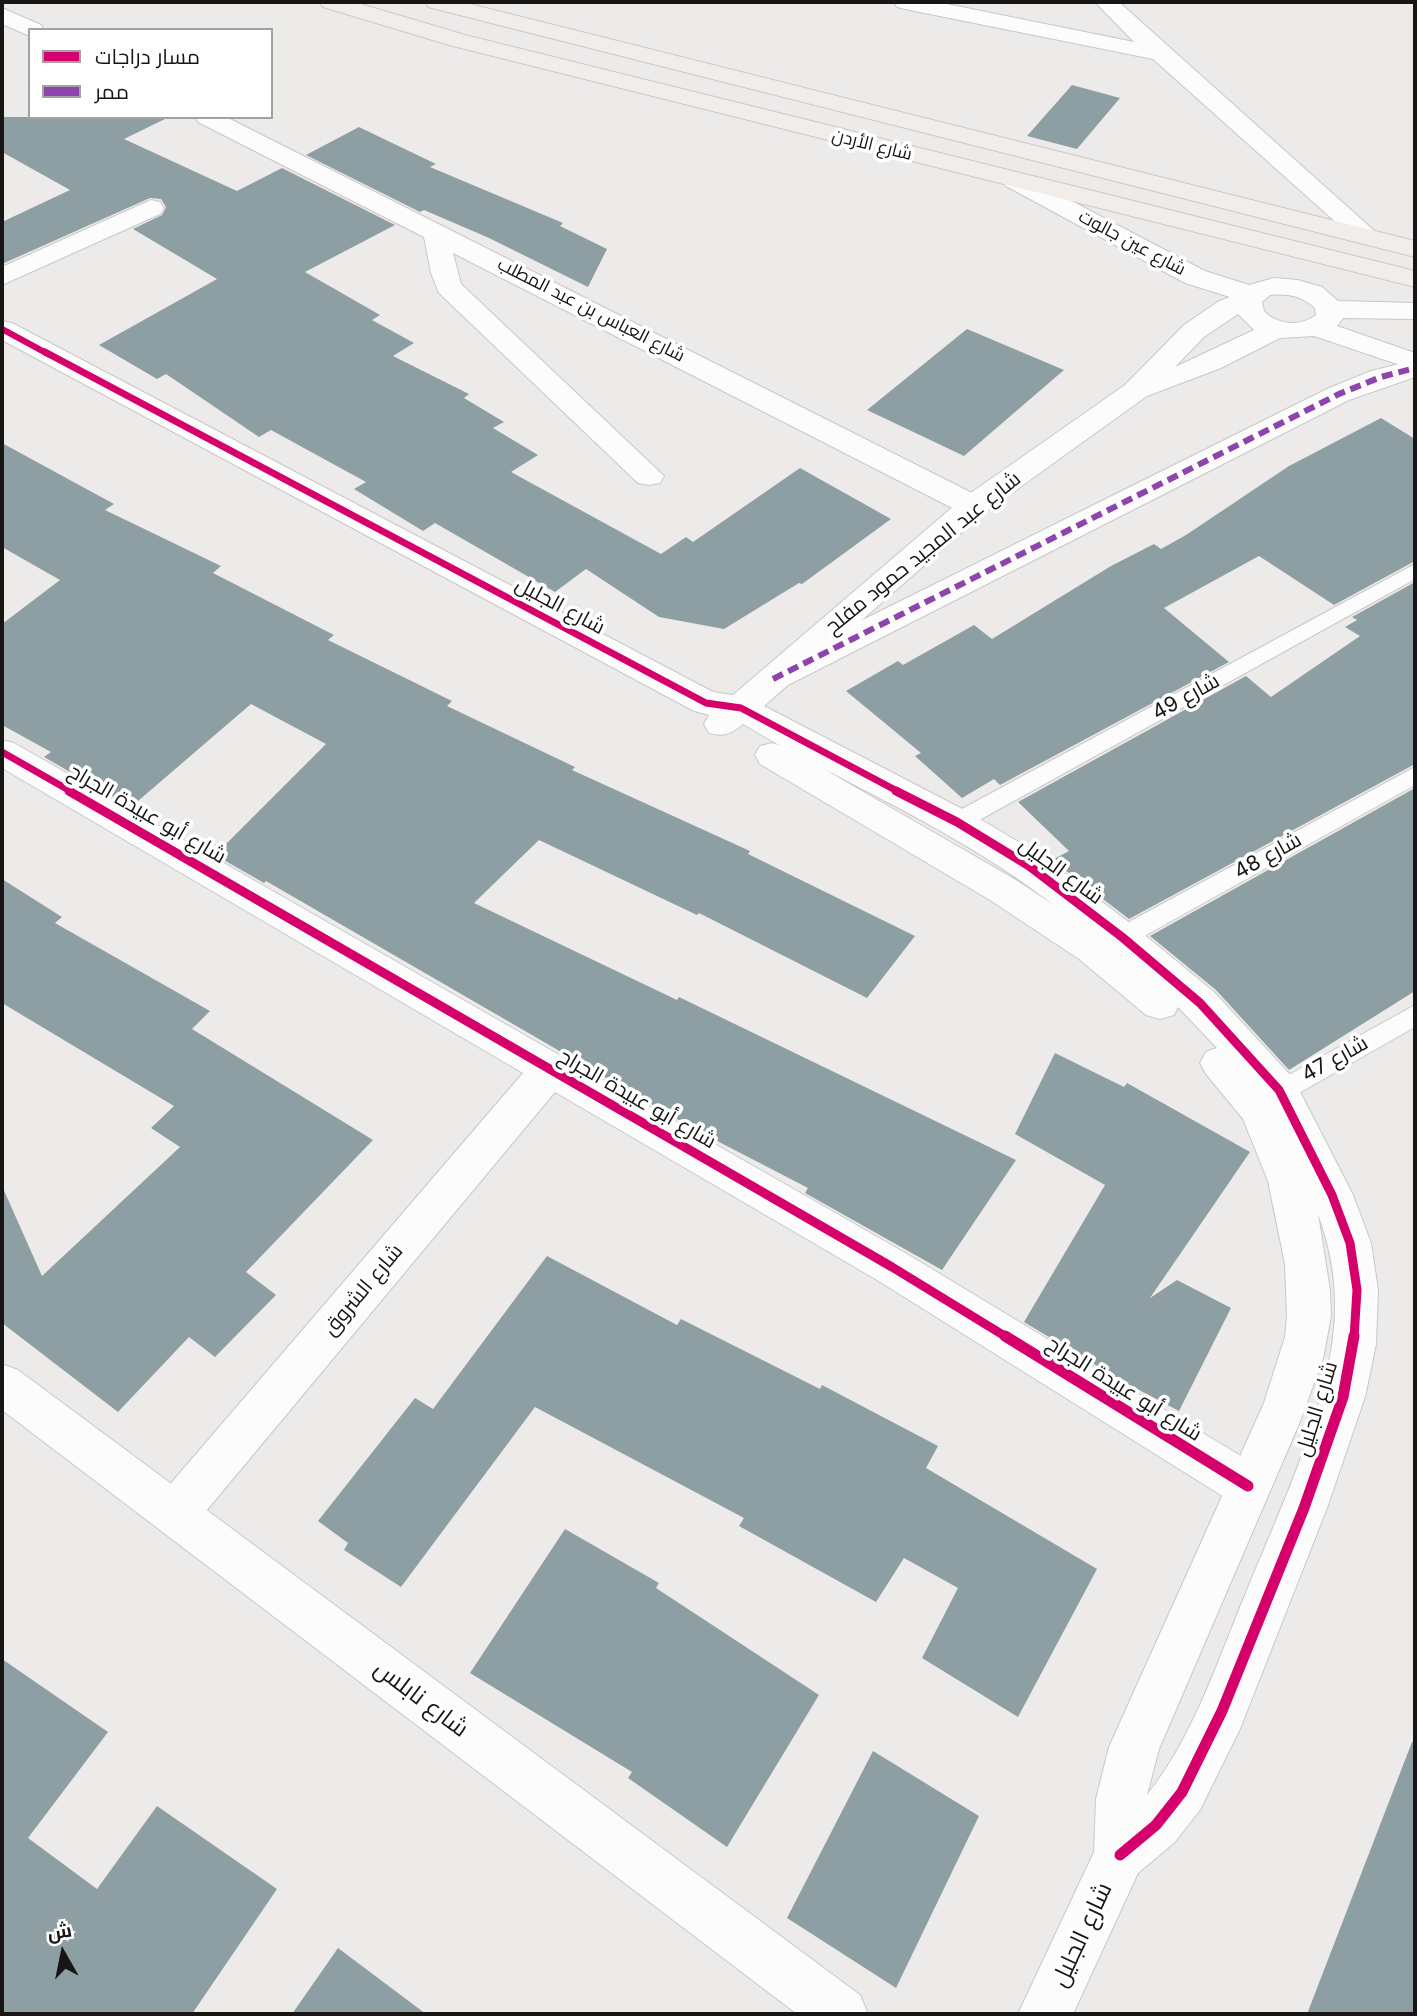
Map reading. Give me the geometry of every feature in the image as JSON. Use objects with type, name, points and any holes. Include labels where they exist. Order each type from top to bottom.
[{"type":"highway","name":"شارع الأردن","points":[[331,2],[457,40],[1415,279]]},
{"type":"highway","name":"شارع الأردن","points":[[436,2],[1415,248]]},
{"type":"street","points":[[905,2],[1161,54]]},
{"type":"street","points":[[1106,2],[1367,236]]},
{"type":"street","points":[[2,15],[29,28]]},
{"type":"street","name":"شارع العباس بن عبد المطلب","points":[[210,119],[974,506]]},
{"type":"street","name":"شارع عين جالوت","points":[[1015,181],[1195,277],[1250,297]]},
{"type":"street","points":[[2,277],[151,208]]},
{"type":"street","points":[[436,233],[449,287],[649,476]]},
{"type":"street","points":[[1325,316],[1324,300],[1302,288],[1274,286],[1250,297],[1248,308],[1253,316],[1276,329],[1290,331],[1325,316],[1415,311]]},
{"type":"street","name":"شارع عبد المجيد حمود مفلح","points":[[722,712],[773,679],[974,506],[1135,391],[1194,331],[1229,307],[1250,297]]},
{"type":"street","points":[[1325,316],[1387,329],[1415,342]]},
{"type":"street","points":[[1325,316],[1415,362]]},
{"type":"street","name":"شارع الجليل","points":[[2,329],[722,712],[1092,949],[1268,1098],[1281,1163],[1302,1232],[1308,1275],[1309,1317],[1302,1356],[1135,1747],[1121,1799],[1120,1855],[1045,2014]]},
{"type":"street","name":"شارع عبد المجيد حمود مفلح","points":[[1135,391],[1246,349],[1276,329]]},
{"type":"street","points":[[773,679],[1339,394],[1381,377],[1415,368]]},
{"type":"street","name":"شارع الجليل","points":[[722,712],[814,749],[957,822],[1029,866],[1122,937],[1200,1003],[1268,1098],[1332,1195],[1350,1243],[1357,1290],[1354,1344],[1343,1397],[1304,1508],[1222,1711],[1182,1792],[1156,1825],[1120,1855]]},
{"type":"street","name":"شارع أبو عبيدة الجراح","points":[[2,752],[892,1267],[1248,1486]]},
{"type":"street","name":"شارع الشروق","points":[[176,1512],[550,1069]]},
{"type":"street","name":"شارع نابلس","points":[[2,1384],[176,1512],[484,1748],[841,2014]]},
{"type":"lane","name":"شارع 49","points":[[957,822],[1415,571]]},
{"type":"lane","name":"شارع 48","points":[[1122,937],[1415,775]]},
{"type":"lane","name":"شارع 47","points":[[1268,1098],[1415,1015]]},
{"type":"building","points":[[1072,85],[1120,98],[1077,149],[1027,136]]},
{"type":"building","points":[[2,117],[165,119],[124,139],[237,191],[282,168],[395,225],[305,272],[380,315],[372,320],[414,343],[393,356],[469,394],[464,398],[504,422],[493,428],[538,455],[511,472],[661,554],[686,537],[693,542],[800,468],[891,519],[802,584],[799,583],[724,629],[659,617],[586,569],[555,592],[435,523],[423,531],[354,489],[366,482],[271,430],[259,437],[166,374],[157,379],[99,345],[217,279],[133,229],[162,215],[166,207],[161,199],[150,198],[2,264],[2,222],[70,190],[2,152]]},
{"type":"building","points":[[359,127],[436,164],[430,167],[563,223],[560,226],[607,249],[588,287],[489,238],[424,210],[420,212],[306,155]]},
{"type":"building","points":[[967,329],[1064,370],[964,456],[867,410]]},
{"type":"building","points":[[1381,418],[1415,439],[1415,561],[1334,605],[1259,556],[1164,608],[1229,662],[1000,785],[994,779],[962,798],[915,756],[921,753],[846,691],[898,661],[903,665],[974,625],[992,639],[1111,566],[1154,544],[1161,549],[1186,535],[1289,466]]},
{"type":"building","points":[[2,443],[114,504],[105,510],[221,566],[213,573],[334,635],[328,640],[452,701],[447,706],[575,767],[572,770],[750,851],[748,854],[915,936],[867,998],[699,913],[697,915],[539,840],[474,903],[677,1000],[679,997],[1016,1160],[942,1270],[805,1193],[808,1188],[696,1130],[266,881],[264,883],[215,855],[326,744],[251,704],[131,807],[44,757],[51,752],[2,725],[2,624],[60,580],[2,547]]},
{"type":"building","points":[[1415,582],[1415,764],[1129,919],[1052,860],[1069,851],[1018,802],[1246,676],[1271,697],[1360,636],[1345,627],[1357,620],[1352,617]]},
{"type":"building","points":[[1415,788],[1415,991],[1289,1070],[1216,990],[1150,936]]},
{"type":"building","points":[[2,879],[62,917],[55,923],[210,1011],[192,1029],[373,1140],[246,1272],[276,1295],[215,1357],[189,1337],[118,1412],[2,1323],[2,1186],[42,1276],[180,1147],[151,1128],[174,1106],[2,1003]]},
{"type":"building","points":[[1055,1053],[1124,1087],[1127,1083],[1250,1152],[1150,1298],[1177,1280],[1231,1308],[1179,1411],[1122,1381],[1024,1322],[1105,1185],[1015,1134]]},
{"type":"building","points":[[547,1256],[677,1325],[681,1319],[820,1389],[822,1385],[938,1446],[926,1468],[1097,1569],[1018,1717],[922,1658],[958,1588],[904,1558],[876,1602],[739,1526],[744,1518],[535,1407],[401,1587],[344,1550],[348,1543],[318,1521],[415,1398],[433,1409]]},
{"type":"building","points":[[565,1529],[659,1583],[656,1588],[819,1695],[727,1847],[628,1778],[632,1772],[470,1673]]},
{"type":"building","points":[[2,1659],[108,1732],[28,1838],[97,1889],[157,1806],[277,1889],[192,2014],[2,2014]]},
{"type":"building","points":[[1412,1742],[1415,1742],[1415,2014],[1307,2014]]},
{"type":"building","points":[[873,1751],[979,1816],[896,1988],[787,1918]]},
{"type":"building","points":[[338,1948],[426,2014],[292,2014]]},
{"type":"marked path","points":[[773,679],[1339,394],[1381,377],[1415,368]]},
{"type":"cycle path","points":[[2,329],[706,703],[741,708],[814,749],[957,822],[1029,866],[1122,937],[1200,1003],[1279,1090],[1332,1195],[1350,1243],[1357,1290],[1354,1344],[1343,1397],[1304,1508],[1222,1711],[1182,1792],[1156,1825],[1120,1855]]},
{"type":"cycle path","points":[[2,752],[892,1267],[1248,1486]]}]
